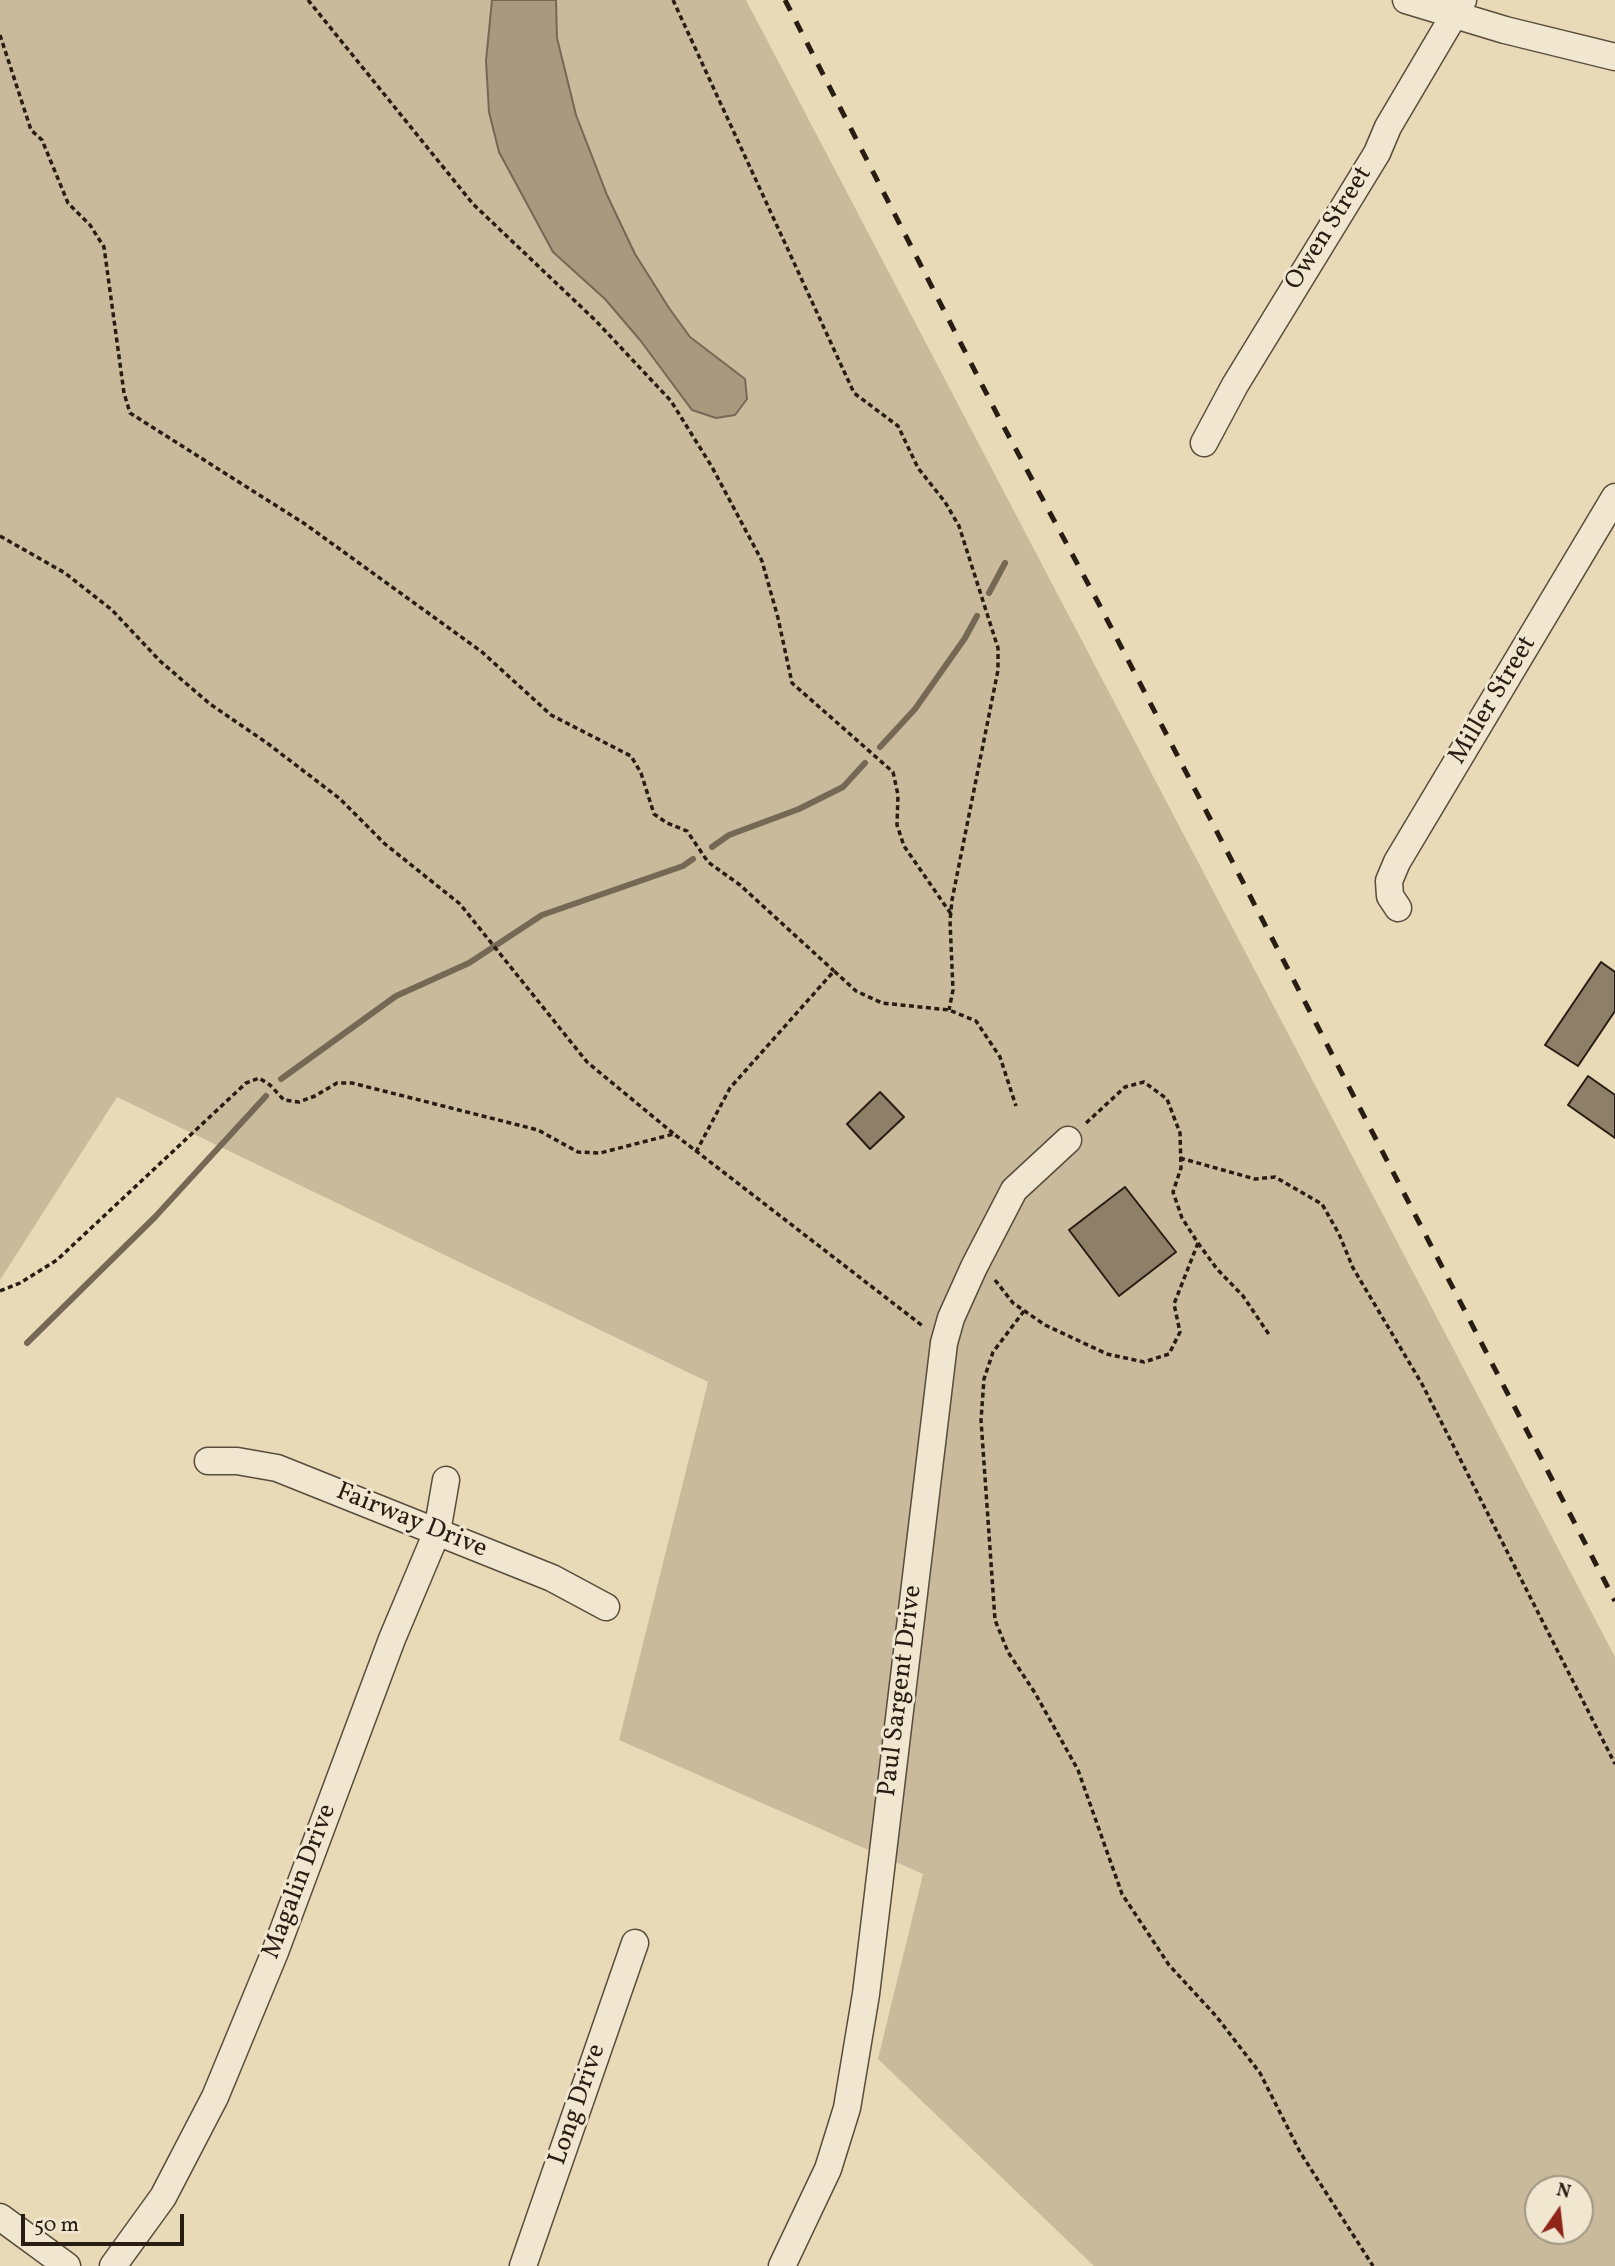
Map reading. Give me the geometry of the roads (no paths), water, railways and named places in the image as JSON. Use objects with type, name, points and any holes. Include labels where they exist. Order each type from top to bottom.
[{"type":"street","points":[[1406,0],[1459,7],[1514,33],[1615,57]]},
{"type":"street","name":"Owen Street","points":[[1204,443],[1235,385],[1377,153],[1388,127],[1459,7]]},
{"type":"street","name":"Miller Street","points":[[1398,908],[1390,896],[1389,880],[1397,862],[1615,497]]},
{"type":"street","name":"Paul Sargent Drive","points":[[782,2266],[828,2169],[849,2095],[866,1994],[944,1343],[951,1318],[1014,1190],[1068,1140]]},
{"type":"street","name":"Fairway Drive","points":[[208,1461],[237,1461],[277,1468],[552,1578],[606,1607]]},
{"type":"street","name":"Magalin Drive","points":[[113,2266],[170,2186],[215,2096],[275,1952],[392,1639],[437,1532],[446,1480]]},
{"type":"street","name":"Long Drive","points":[[523,2266],[635,1943]]},
{"type":"street","points":[[0,2217],[67,2266]]},
{"type":"waterway","points":[[989,593],[1005,563]]},
{"type":"waterway","points":[[880,747],[915,709],[965,638],[977,616]]},
{"type":"waterway","points":[[712,847],[729,835],[799,809],[843,787],[865,763]]},
{"type":"waterway","points":[[281,1079],[396,996],[469,963],[542,915],[683,866],[693,859]]},
{"type":"waterway","points":[[27,1343],[155,1217],[266,1096]]},
{"type":"railway","points":[[785,0],[998,416],[1100,606],[1615,1601]]}]
